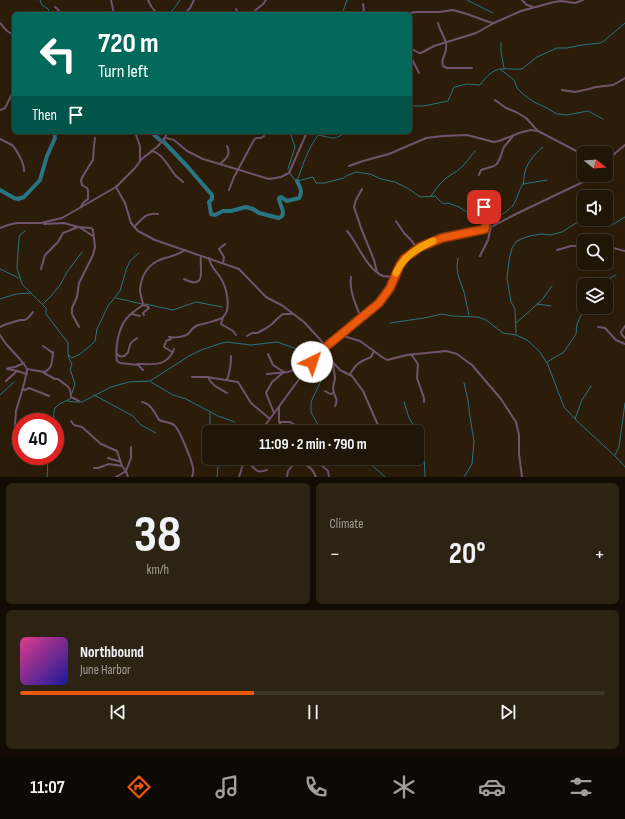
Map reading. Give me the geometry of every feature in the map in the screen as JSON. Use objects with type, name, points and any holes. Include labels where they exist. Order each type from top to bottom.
[{"type":"street","points":[[111,0],[114,12]]},
{"type":"street","points":[[148,0],[156,12]]},
{"type":"street","points":[[187,12],[194,0]]},
{"type":"street","points":[[253,12],[266,0]]},
{"type":"street","points":[[522,0],[527,5],[535,7]]},
{"type":"street","points":[[412,49],[421,53],[434,46],[476,34],[494,23],[521,11],[554,2],[561,1],[576,3],[583,0]]},
{"type":"street","points":[[363,4],[364,12]]},
{"type":"street","points":[[55,7],[61,12]]},
{"type":"street","points":[[412,13],[453,10],[494,23]]},
{"type":"street","points":[[0,23],[7,31],[12,34]]},
{"type":"street","points":[[438,24],[446,43],[446,49],[442,61],[443,66],[447,68],[472,68]]},
{"type":"street","points":[[412,59],[419,73]]},
{"type":"street","points":[[562,90],[575,92],[613,85],[625,78]]},
{"type":"street","points":[[0,110],[5,108],[12,94]]},
{"type":"street","points":[[495,100],[506,108],[526,118],[538,130],[577,151]]},
{"type":"street","points":[[349,166],[389,154],[426,138],[467,135],[499,142],[526,131],[538,130]]},
{"type":"street","points":[[136,134],[140,146],[140,161]]},
{"type":"street","points":[[41,223],[62,218],[116,187],[146,155],[154,150],[166,134]]},
{"type":"street","points":[[165,137],[174,140],[190,153],[203,159],[269,179],[274,179],[290,171],[306,134]]},
{"type":"street","points":[[479,175],[481,170],[497,164],[504,147],[514,135]]},
{"type":"street","points":[[229,190],[255,139],[262,138],[264,136]]},
{"type":"street","points":[[81,207],[88,198],[88,190],[82,185],[81,180],[93,160],[95,138]]},
{"type":"street","points":[[0,139],[14,147],[24,166],[24,171]]},
{"type":"street","points":[[613,155],[625,145]]},
{"type":"street","points":[[220,164],[229,153],[227,146]]},
{"type":"street","points":[[151,152],[159,155],[169,165],[175,176],[183,182]]},
{"type":"street","points":[[265,425],[320,352],[379,303],[390,288],[400,265],[405,258],[417,250],[442,238],[485,229],[584,182]]},
{"type":"street","points":[[116,187],[125,203],[130,219],[138,232],[150,238],[223,263],[241,271],[266,297],[283,306],[304,322],[326,346]]},
{"type":"street","points":[[362,189],[354,207],[377,272]]},
{"type":"street","points":[[484,204],[484,211],[487,218],[485,229]]},
{"type":"street","points":[[134,227],[146,215],[151,213],[158,214]]},
{"type":"street","points":[[396,220],[417,250]]},
{"type":"street","points":[[0,228],[17,223],[48,224],[64,222],[79,227],[94,236]]},
{"type":"street","points":[[480,256],[488,240],[491,226]]},
{"type":"street","points":[[41,269],[45,255],[60,240],[63,233],[79,227],[91,228],[93,230],[95,247],[93,255],[80,283],[77,297],[72,308],[72,314],[79,327]]},
{"type":"street","points":[[347,231],[368,263],[377,272],[382,276],[395,276]]},
{"type":"street","points":[[223,263],[224,257],[219,249],[225,244]]},
{"type":"street","points":[[557,250],[577,246]]},
{"type":"street","points":[[613,248],[625,251]]},
{"type":"street","points":[[143,306],[144,303],[140,293],[141,282],[149,267],[158,261],[172,257],[185,250]]},
{"type":"street","points":[[184,279],[194,282],[199,280],[202,271],[200,261],[201,256]]},
{"type":"street","points":[[209,258],[210,264],[223,282],[226,292],[227,308],[221,324],[236,335]]},
{"type":"street","points":[[351,277],[350,280],[353,297],[361,318]]},
{"type":"street","points":[[144,315],[143,313],[149,308],[147,306],[143,306],[130,314],[124,321],[117,344],[117,360],[119,363],[156,364],[168,359],[174,349]]},
{"type":"street","points":[[0,327],[20,320],[25,320],[34,312]]},
{"type":"street","points":[[130,314],[140,316]]},
{"type":"street","points":[[247,336],[265,329],[283,314],[293,314]]},
{"type":"street","points":[[173,352],[164,347],[166,341],[186,335],[192,328],[224,316]]},
{"type":"street","points":[[625,326],[622,332],[622,335],[625,338]]},
{"type":"street","points":[[598,327],[605,328],[616,340],[625,344]]},
{"type":"street","points":[[0,335],[6,344],[24,363],[27,369],[27,374],[16,413]]},
{"type":"street","points":[[340,335],[360,341],[387,360],[411,354],[446,351],[457,354],[472,364],[501,399],[516,422],[519,435],[519,454],[522,477]]},
{"type":"street","points":[[169,337],[174,338]]},
{"type":"street","points":[[117,354],[120,357],[124,356],[129,352],[130,346],[137,338]]},
{"type":"street","points":[[27,369],[41,371],[46,371],[49,369],[53,353],[43,346]]},
{"type":"street","points":[[350,374],[357,364],[371,357],[374,351]]},
{"type":"street","points":[[320,352],[340,370],[350,374],[364,392],[378,425]]},
{"type":"street","points":[[268,354],[273,365],[284,372]]},
{"type":"street","points":[[411,354],[418,364],[417,378],[424,402]]},
{"type":"street","points":[[227,380],[231,371],[231,356]]},
{"type":"street","points":[[267,374],[290,371],[302,364],[312,362]]},
{"type":"street","points":[[24,363],[6,369],[27,374]]},
{"type":"street","points":[[333,363],[335,378],[333,388],[337,400],[335,406]]},
{"type":"street","points":[[136,364],[142,370]]},
{"type":"street","points":[[6,380],[18,371]]},
{"type":"street","points":[[41,371],[57,380],[58,379],[62,383],[66,383],[72,392],[71,397],[79,401]]},
{"type":"street","points":[[274,414],[266,393],[272,382],[284,372]]},
{"type":"street","points":[[192,377],[208,377],[239,382],[251,403],[270,419]]},
{"type":"street","points":[[208,377],[216,387],[227,393]]},
{"type":"street","points":[[23,389],[25,390],[29,388],[49,396]]},
{"type":"street","points":[[325,391],[330,394],[334,393]]},
{"type":"street","points":[[142,402],[149,406],[159,420],[172,424],[177,428],[193,468],[192,477]]},
{"type":"street","points":[[280,406],[280,425]]},
{"type":"street","points":[[71,420],[74,425],[82,428],[101,444],[117,450],[122,466],[128,477]]},
{"type":"street","points":[[279,422],[290,422],[295,425]]},
{"type":"street","points":[[116,477],[126,471],[132,458],[131,447]]},
{"type":"street","points":[[108,458],[121,462]]},
{"type":"street","points":[[94,468],[108,464],[122,466]]},
{"type":"street","points":[[239,477],[243,465]]},
{"type":"street","points":[[251,465],[258,472],[267,470]]},
{"type":"street","points":[[287,477],[288,470],[292,465]]},
{"type":"street","points":[[306,465],[315,473],[316,477]]},
{"type":"street","points":[[321,465],[328,471],[329,477]]},
{"type":"waterway","points":[[40,0],[42,5],[48,9],[49,12]]},
{"type":"waterway","points":[[171,12],[180,0]]},
{"type":"waterway","points":[[343,12],[347,0]]},
{"type":"waterway","points":[[467,0],[493,13]]},
{"type":"waterway","points":[[412,106],[424,106],[448,101],[454,87],[467,84],[480,85],[491,73],[495,71],[502,69],[522,69],[537,57],[557,48],[600,43],[625,23]]},
{"type":"waterway","points":[[501,43],[504,68]]},
{"type":"waterway","points":[[500,69],[514,80],[517,88],[524,95],[557,114],[567,115],[588,111],[603,119]]},
{"type":"waterway","points":[[0,190],[14,198],[18,199],[24,197],[40,180],[47,156],[55,138],[54,134]]},
{"type":"waterway","points":[[153,134],[160,140]]},
{"type":"waterway","points":[[288,169],[295,147],[291,134]]},
{"type":"waterway","points":[[297,181],[305,159],[318,135],[335,138],[343,134]]},
{"type":"waterway","points":[[163,141],[212,195],[212,199],[209,202],[211,214],[215,215],[223,211],[231,211],[246,207],[259,213],[279,218],[283,214],[279,198],[281,197],[287,201],[299,198],[301,194],[297,181]]},
{"type":"waterway","points":[[523,184],[528,164],[533,156],[543,147]]},
{"type":"waterway","points":[[431,196],[439,185],[463,166],[475,151]]},
{"type":"waterway","points":[[290,173],[297,181],[313,177],[316,183],[324,183],[344,178],[356,172],[370,174],[381,179],[395,182],[409,189],[420,197],[435,196],[444,204],[448,203],[467,212],[472,211],[480,214],[483,219],[486,218]]},
{"type":"waterway","points":[[512,207],[523,184],[547,180]]},
{"type":"waterway","points":[[488,218],[500,215],[510,208]]},
{"type":"waterway","points":[[516,334],[515,309],[511,302],[507,278],[509,260],[512,248],[516,242],[530,236],[541,234],[550,235],[562,232],[579,221],[612,225],[625,217]]},
{"type":"waterway","points":[[25,231],[19,238],[17,268],[22,284],[46,308],[46,314],[68,343],[68,355],[72,365],[70,369],[75,384],[72,393]]},
{"type":"waterway","points":[[43,304],[60,285],[67,272],[82,252]]},
{"type":"waterway","points":[[69,355],[72,358],[80,354],[95,341],[97,329],[108,306],[120,291],[130,261],[139,253]]},
{"type":"waterway","points":[[458,258],[458,275],[464,292],[469,315]]},
{"type":"waterway","points":[[0,269],[19,278]]},
{"type":"waterway","points":[[610,278],[616,275]]},
{"type":"waterway","points":[[516,323],[542,300],[552,286]]},
{"type":"waterway","points":[[0,299],[16,294],[31,293]]},
{"type":"waterway","points":[[116,298],[142,304]]},
{"type":"waterway","points":[[145,304],[173,310],[196,302],[222,307]]},
{"type":"waterway","points":[[537,304],[551,306]]},
{"type":"waterway","points":[[390,323],[442,314],[478,317],[486,320],[503,333],[516,335],[527,340],[540,352],[548,365],[564,407],[625,467]]},
{"type":"waterway","points":[[547,362],[564,352],[576,334],[577,324],[582,314]]},
{"type":"waterway","points":[[67,401],[82,402],[111,387],[129,382],[150,381],[189,356],[222,343],[227,342],[251,345],[277,342],[300,350]]},
{"type":"waterway","points":[[318,425],[311,412],[311,402],[326,370]]},
{"type":"waterway","points":[[0,395],[14,382]]},
{"type":"waterway","points":[[151,382],[173,395],[186,399],[218,416],[235,422]]},
{"type":"waterway","points":[[464,383],[474,441],[472,464],[464,477]]},
{"type":"waterway","points":[[575,419],[582,400],[591,386]]},
{"type":"waterway","points":[[94,395],[133,416],[141,425],[156,433]]},
{"type":"waterway","points":[[54,413],[56,407],[71,398]]},
{"type":"waterway","points":[[404,402],[409,418],[417,431],[422,444],[425,477]]},
{"type":"waterway","points":[[615,455],[619,447],[625,403]]},
{"type":"waterway","points":[[210,413],[210,425]]},
{"type":"waterway","points":[[47,465],[47,477]]},
{"type":"waterway","points":[[217,477],[218,465]]},
{"type":"waterway","points":[[372,465],[385,477]]},
{"type":"slow traffic","points":[[396,273],[405,258],[420,247],[433,241]]},
{"type":"route","points":[[312,362],[326,346],[379,303],[390,288],[396,273],[405,258],[420,247],[442,238],[485,229],[487,218],[484,207]]}]
